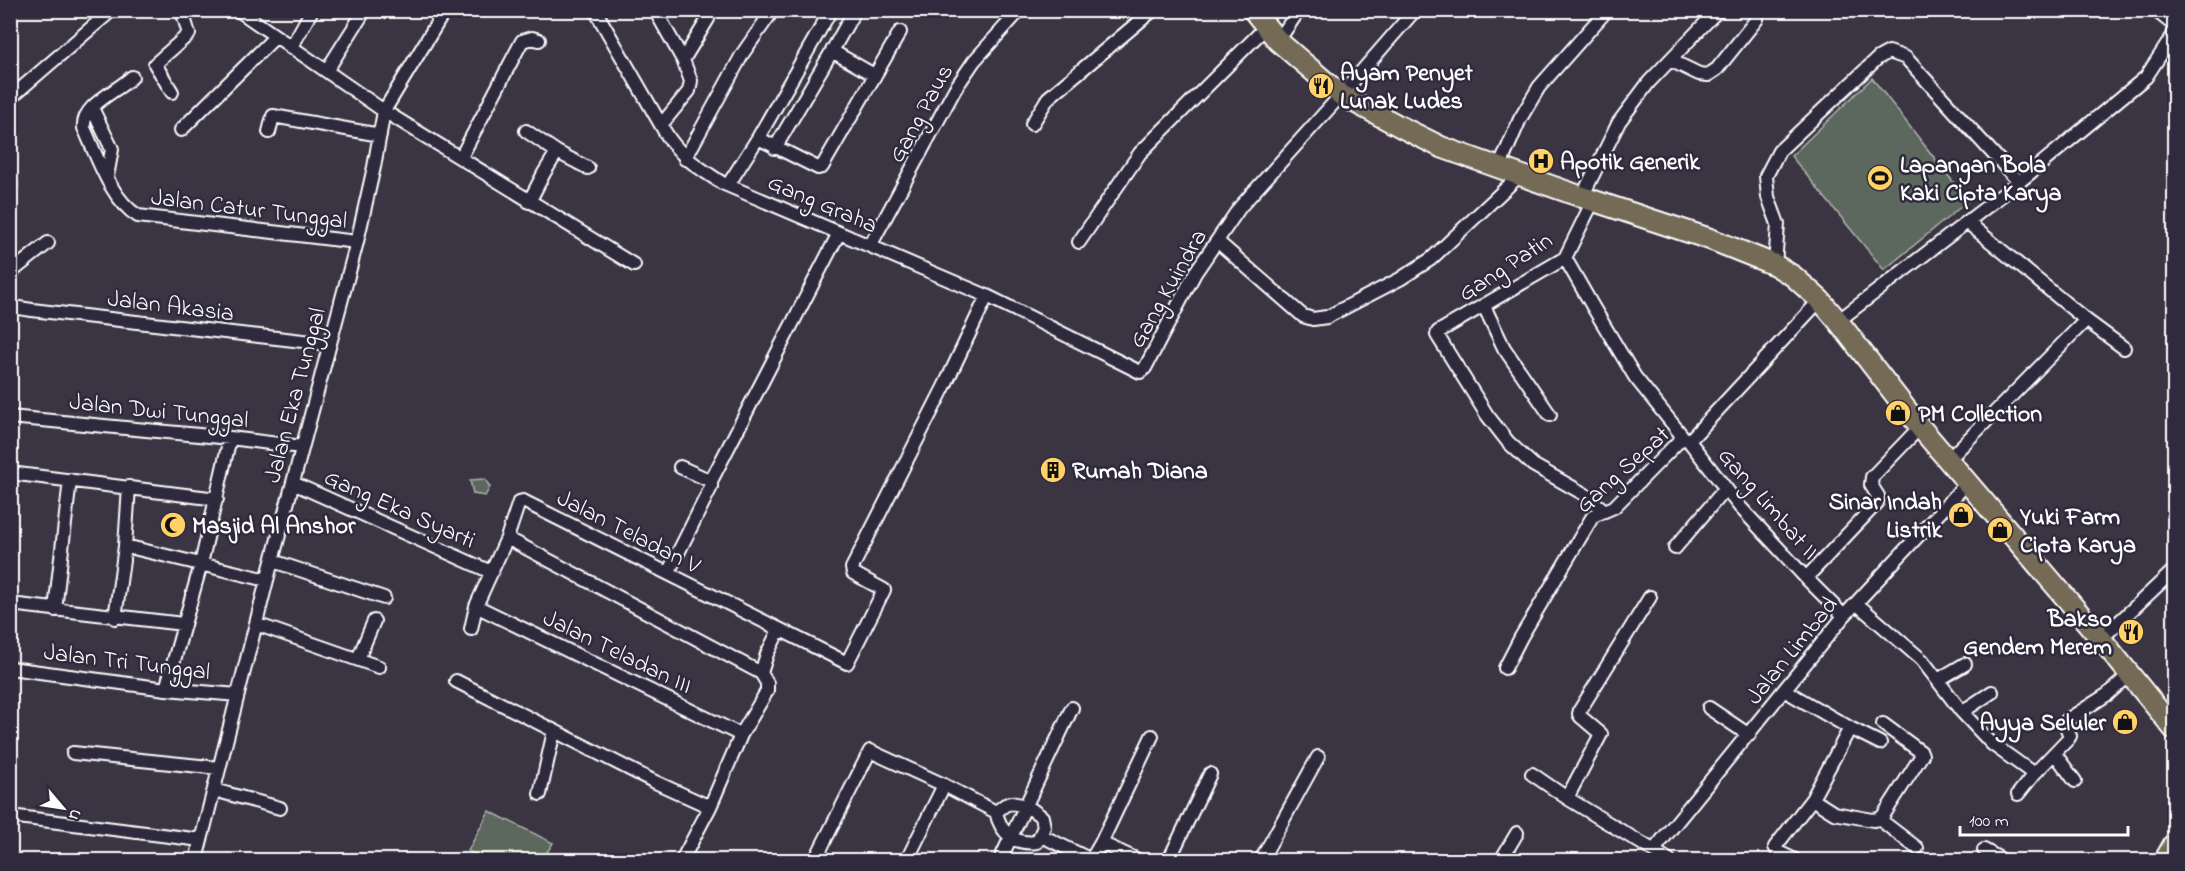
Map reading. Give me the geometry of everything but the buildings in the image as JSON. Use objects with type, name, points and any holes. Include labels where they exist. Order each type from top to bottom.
[{"type":"main road","points":[[1252,10],[1272,34],[1341,95],[1441,147],[1710,239],[1775,265],[1793,276],[1820,300],[1838,321],[1920,427],[2175,729]]},
{"type":"main road","points":[[2165,861],[2175,844]]},
{"type":"street","points":[[10,98],[112,10]]},
{"type":"street","points":[[172,92],[155,64],[189,34],[183,14],[186,10]]},
{"type":"street","points":[[291,48],[312,10]]},
{"type":"street","points":[[327,70],[365,10]]},
{"type":"street","points":[[384,111],[445,10]]},
{"type":"street","name":"Gang Graha","points":[[595,10],[673,146],[685,159],[728,185],[987,296]]},
{"type":"street","points":[[654,10],[683,60],[691,81],[689,91],[661,125]]},
{"type":"street","points":[[683,60],[708,19],[710,10]]},
{"type":"street","points":[[685,159],[743,53],[773,10]]},
{"type":"street","points":[[728,185],[758,138],[831,10]]},
{"type":"street","points":[[775,148],[855,10]]},
{"type":"street","name":"Gang Paus","points":[[870,246],[955,89],[974,61],[1020,10]]},
{"type":"street","points":[[1032,124],[1048,98],[1153,10]]},
{"type":"street","points":[[1079,242],[1140,153],[1299,10]]},
{"type":"street","name":"Gang Kuindra","points":[[987,296],[1140,372],[1145,368],[1195,273],[1240,207],[1415,10]]},
{"type":"street","points":[[1499,168],[1520,119],[1539,87],[1607,10]]},
{"type":"street","name":"Gang Patin","points":[[1605,511],[1584,494],[1533,465],[1508,442],[1487,415],[1437,335],[1438,332],[1565,258],[1619,122],[1649,82],[1718,10]]},
{"type":"street","points":[[2155,10],[2172,18]]},
{"type":"street","points":[[243,12],[275,37],[327,70],[384,111],[634,265]]},
{"type":"street","points":[[1670,60],[1699,74],[1708,75],[1717,69],[1757,20]]},
{"type":"street","points":[[758,138],[818,168],[822,167],[900,32]]},
{"type":"street","points":[[1838,321],[2019,182],[2146,77],[2175,34]]},
{"type":"street","points":[[181,130],[275,37]]},
{"type":"street","points":[[461,157],[522,41],[532,38],[538,40]]},
{"type":"street","points":[[832,51],[874,75]]},
{"type":"street","points":[[1775,265],[1778,224],[1768,196],[1766,176],[1779,151],[1878,58],[1889,52],[1906,58],[2019,182]]},
{"type":"street","points":[[107,177],[112,149],[92,108],[132,77]]},
{"type":"street","name":"Jalan Catur Tunggal","points":[[92,108],[83,122],[84,128],[116,195],[138,216],[357,243]]},
{"type":"street","name":"Jalan Eka Tunggal","points":[[196,861],[267,580],[357,243],[384,111]]},
{"type":"street","points":[[269,132],[273,116],[380,135]]},
{"type":"street","points":[[526,131],[557,153],[588,168]]},
{"type":"street","points":[[529,202],[557,153]]},
{"type":"street","points":[[1217,241],[1303,316],[1313,320],[1327,317],[1400,279],[1431,259],[1520,175]]},
{"type":"street","points":[[1967,222],[2086,320],[2124,348]]},
{"type":"street","points":[[668,573],[711,487],[711,482],[839,233]]},
{"type":"street","points":[[10,273],[48,243]]},
{"type":"street","name":"Gang Limbat II","points":[[1565,258],[1635,377],[1740,507],[1844,616]]},
{"type":"street","name":"Jalan Teladan V","points":[[471,629],[477,606],[507,538],[519,502],[523,501],[847,663],[884,590],[852,573],[852,568],[945,385],[987,296]]},
{"type":"street","name":"Gang Sepat","points":[[1505,668],[1593,516],[1614,507],[1686,439],[1820,300]]},
{"type":"street","name":"Jalan Akasia","points":[[10,304],[32,310],[329,344]]},
{"type":"street","points":[[1484,306],[1504,348],[1551,415]]},
{"type":"street","points":[[1949,459],[2086,320]]},
{"type":"street","name":"Jalan Dwi Tunggal","points":[[10,417],[302,447]]},
{"type":"street","points":[[1806,578],[1877,503],[1879,500],[1871,485],[1872,477],[1920,427]]},
{"type":"street","points":[[166,689],[201,564],[230,438]]},
{"type":"street","points":[[680,466],[711,482]]},
{"type":"street","points":[[10,473],[217,499]]},
{"type":"street","points":[[56,610],[70,480]]},
{"type":"street","name":"Gang Eka Syarti","points":[[293,483],[491,572]]},
{"type":"street","name":"Jalan Limbad","points":[[1655,855],[1844,616],[1967,483]]},
{"type":"street","points":[[115,618],[125,546],[129,487]]},
{"type":"street","points":[[1675,549],[1726,488]]},
{"type":"street","points":[[507,538],[761,673],[767,683],[767,691],[741,735],[710,807],[682,861]]},
{"type":"street","points":[[125,546],[267,580]]},
{"type":"street","points":[[273,561],[384,598]]},
{"type":"street","points":[[2101,639],[2175,570]]},
{"type":"street","points":[[1567,798],[1601,734],[1581,717],[1580,710],[1650,597]]},
{"type":"street","points":[[1856,603],[1922,660],[1962,712],[1992,744],[2034,774]]},
{"type":"street","points":[[10,604],[115,618],[183,624]]},
{"type":"street","name":"Jalan Teladan III","points":[[477,606],[741,735]]},
{"type":"street","points":[[358,659],[374,621]]},
{"type":"street","points":[[256,624],[379,667]]},
{"type":"street","points":[[761,673],[767,654],[779,630]]},
{"type":"street","points":[[1938,680],[1965,664]]},
{"type":"street","name":"Jalan Tri Tunggal","points":[[10,668],[166,689],[238,695]]},
{"type":"street","points":[[2018,794],[2070,736],[2064,724],[2067,720],[2108,694],[2130,674]]},
{"type":"street","points":[[456,681],[710,807]]},
{"type":"street","points":[[1784,690],[1850,728],[1880,742]]},
{"type":"street","points":[[1962,712],[1992,692]]},
{"type":"street","points":[[1000,861],[1072,708]]},
{"type":"street","points":[[1709,708],[1749,735]]},
{"type":"street","points":[[1879,819],[1922,754],[1883,724]]},
{"type":"street","points":[[1795,861],[1778,852],[1775,847],[1812,799],[1850,728]]},
{"type":"street","points":[[540,794],[554,731]]},
{"type":"street","points":[[1042,836],[1091,860],[1152,736]]},
{"type":"street","points":[[815,861],[870,751],[944,785],[996,813]]},
{"type":"street","points":[[74,753],[219,768]]},
{"type":"street","points":[[2055,754],[2075,781]]},
{"type":"street","points":[[1261,861],[1318,758]]},
{"type":"street","points":[[1169,861],[1210,774]]},
{"type":"street","points":[[1532,774],[1655,855],[1669,861]]},
{"type":"street","points":[[907,861],[944,785]]},
{"type":"street","points":[[214,790],[280,808]]},
{"type":"street","points":[[1812,799],[1834,813],[1879,819],[1917,848]]},
{"type":"street","points":[[1011,803],[1027,806],[1042,817],[1044,827],[1042,836],[1037,842],[1027,843],[1010,839],[998,823],[996,813],[1011,803]]},
{"type":"street","points":[[10,816],[201,840]]},
{"type":"street","points":[[1501,861],[1517,833]]},
{"type":"street","points":[[1101,843],[1138,861]]},
{"type":"street","points":[[1984,850],[2002,861]]},
{"type":"green space","name":"Lapangan Bola Kaki Cipta Karya","points":[[1872,78],[1968,201],[1884,270],[1791,156]]},
{"type":"green space","points":[[485,479],[490,487],[485,496],[473,494],[470,480]]},
{"type":"green space","points":[[489,811],[553,843],[542,860],[485,860],[468,851]]},
{"type":"place","name":"Ayam Penyet Lunak Ludes","points":[[1321,86]]},
{"type":"place","name":"Apotik Generik","points":[[1541,161]]},
{"type":"place","name":"Lapangan Bola Kaki Cipta Karya","points":[[1880,178]]},
{"type":"place","name":"PM Collection","points":[[1898,413]]},
{"type":"place","name":"Rumah Diana","points":[[1053,470]]},
{"type":"place","name":"Sinar Indah Listrik","points":[[1961,515]]},
{"type":"place","name":"Masjid Al Anshor","points":[[173,525]]},
{"type":"place","name":"Yuki Farm Cipta Karya","points":[[2000,530]]},
{"type":"place","name":"Bakso Gendem Merem","points":[[2131,632]]},
{"type":"place","name":"Ayya Seluler","points":[[2125,722]]}]
